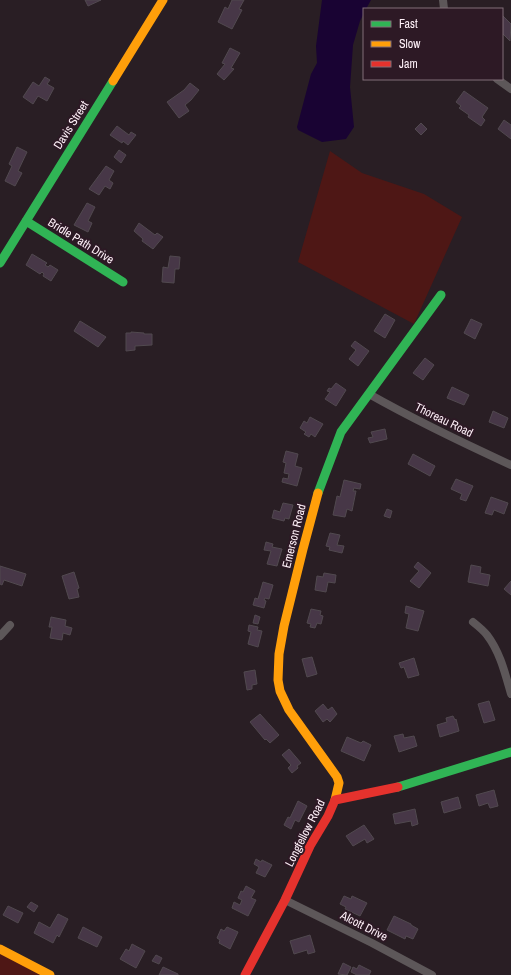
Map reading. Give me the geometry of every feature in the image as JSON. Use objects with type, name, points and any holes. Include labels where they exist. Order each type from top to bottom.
[{"type":"street","name":"Davis Street","points":[[0,263],[163,0]]},
{"type":"street","points":[[498,80],[511,89]]},
{"type":"street","name":"Bridle Path Drive","points":[[26,221],[123,282]]},
{"type":"street","name":"Emerson Road","points":[[335,800],[339,783],[337,777],[295,719],[280,690],[279,665],[285,620],[313,506],[321,480],[341,432],[441,294]]},
{"type":"street","name":"Thoreau Road","points":[[369,394],[405,414],[511,465]]},
{"type":"street","points":[[474,622],[487,634],[496,648],[504,668],[511,694]]},
{"type":"street","points":[[0,636],[10,625]]},
{"type":"street","name":"Longfellow Road","points":[[246,975],[285,900],[310,846],[328,816],[335,800],[402,786],[511,752]]},
{"type":"street","name":"Alcott Drive","points":[[285,900],[372,943],[432,975]]},
{"type":"street","points":[[0,949],[50,975]]},
{"type":"shaded area","points":[[322,0],[371,0],[367,8],[363,8],[363,15],[353,45],[350,87],[354,127],[346,139],[322,142],[298,130],[297,127],[311,74],[317,63],[316,46]]},
{"type":"shaded area","points":[[330,151],[362,173],[424,194],[462,217],[414,324],[298,262]]},
{"type":"shaded area","points":[[0,949],[50,975],[0,975]]},
{"type":"building","points":[[85,0],[101,0],[88,6]]},
{"type":"building","points":[[232,0],[244,0],[239,9],[242,10],[232,29],[218,22],[225,7],[228,9]]},
{"type":"building","points":[[503,16],[511,24],[510,41],[503,34]]},
{"type":"building","points":[[230,48],[240,53],[231,68],[234,69],[224,80],[217,74],[225,64],[222,63]]},
{"type":"building","points":[[45,77],[50,80],[47,84],[54,88],[47,101],[38,96],[33,104],[23,97],[33,82],[39,86]]},
{"type":"building","points":[[190,83],[199,90],[185,105],[189,111],[179,118],[167,102],[184,90]]},
{"type":"building","points":[[464,91],[488,108],[482,117],[485,120],[481,126],[468,117],[469,115],[459,108],[461,106],[456,102]]},
{"type":"building","points":[[504,120],[511,125],[511,139],[498,129]]},
{"type":"building","points":[[421,123],[427,129],[421,135],[415,129]]},
{"type":"building","points":[[117,126],[129,135],[131,132],[136,135],[128,145],[110,135]]},
{"type":"building","points":[[17,147],[27,152],[18,171],[22,173],[15,186],[5,181],[12,166],[9,164]]},
{"type":"building","points":[[119,150],[126,155],[121,163],[114,157]]},
{"type":"building","points":[[106,166],[114,171],[109,180],[113,183],[110,189],[105,186],[99,195],[89,189]]},
{"type":"building","points":[[87,203],[95,207],[88,221],[92,223],[88,232],[74,225]]},
{"type":"building","points":[[139,223],[155,235],[157,233],[163,237],[153,249],[142,241],[143,239],[134,231]]},
{"type":"building","points":[[32,254],[47,263],[45,265],[48,267],[50,265],[58,270],[51,281],[43,276],[44,274],[42,272],[40,274],[26,265]]},
{"type":"building","points":[[170,256],[180,257],[179,269],[175,269],[174,283],[162,282],[163,267],[168,268]]},
{"type":"building","points":[[385,314],[395,320],[385,338],[374,331]]},
{"type":"building","points":[[471,319],[482,324],[475,339],[464,333]]},
{"type":"building","points":[[80,321],[106,337],[98,347],[74,331]]},
{"type":"building","points":[[126,333],[152,334],[152,345],[135,346],[135,350],[126,351]]},
{"type":"building","points":[[355,341],[369,351],[358,366],[349,359],[356,350],[351,346]]},
{"type":"building","points":[[425,358],[434,365],[423,380],[413,373]]},
{"type":"building","points":[[336,383],[346,390],[336,406],[325,399],[330,392],[327,391],[329,388],[331,389]]},
{"type":"building","points":[[452,387],[469,395],[464,405],[447,398]]},
{"type":"building","points":[[493,411],[508,418],[504,428],[489,422]]},
{"type":"building","points":[[310,417],[323,424],[315,437],[311,434],[309,437],[304,434],[306,432],[300,428],[304,421],[307,423]]},
{"type":"building","points":[[385,429],[387,439],[370,443],[368,438],[373,437],[371,432]]},
{"type":"building","points":[[286,451],[298,454],[295,466],[302,468],[297,486],[282,482],[283,478],[288,479],[289,474],[284,473],[286,463],[283,462]]},
{"type":"building","points":[[413,454],[435,466],[430,476],[408,464]]},
{"type":"building","points":[[456,479],[473,486],[466,501],[460,499],[462,494],[451,489]]},
{"type":"building","points":[[344,480],[361,484],[360,489],[354,488],[353,491],[356,491],[352,511],[347,509],[345,517],[333,515],[337,496],[340,497]]},
{"type":"building","points":[[491,497],[508,503],[504,514],[494,510],[492,515],[485,513]]},
{"type":"building","points":[[283,503],[293,505],[289,519],[285,518],[284,521],[272,518],[274,510],[280,512]]},
{"type":"building","points":[[387,509],[392,511],[390,518],[384,516]]},
{"type":"building","points":[[330,533],[340,535],[337,545],[344,546],[342,553],[329,550],[330,547],[326,546]]},
{"type":"building","points":[[266,542],[273,544],[272,547],[282,549],[277,566],[267,564],[271,551],[264,550]]},
{"type":"building","points":[[418,562],[431,573],[419,588],[410,581],[419,571],[414,567]]},
{"type":"building","points":[[471,565],[481,567],[480,573],[490,575],[488,586],[468,582]]},
{"type":"building","points":[[0,566],[26,574],[22,586],[4,580],[2,585],[0,584]]},
{"type":"building","points":[[74,572],[79,588],[77,589],[79,597],[69,599],[62,576]]},
{"type":"building","points":[[324,573],[336,575],[335,583],[328,582],[326,592],[315,590],[317,576],[323,577]]},
{"type":"building","points":[[511,581],[511,595],[504,589]]},
{"type":"building","points":[[263,582],[273,585],[269,599],[265,598],[264,600],[266,601],[264,608],[253,605],[255,598],[258,599]]},
{"type":"building","points":[[406,606],[424,611],[418,631],[406,628],[409,614],[405,613]]},
{"type":"building","points":[[311,609],[321,611],[320,615],[323,616],[321,624],[317,623],[315,628],[310,627],[311,624],[307,623]]},
{"type":"building","points":[[255,615],[260,617],[258,624],[253,623]]},
{"type":"building","points":[[51,617],[66,620],[65,626],[72,628],[70,635],[63,633],[62,640],[50,638],[52,627],[49,627]]},
{"type":"building","points":[[249,625],[258,627],[257,630],[262,631],[258,647],[248,644],[251,632],[248,631]]},
{"type":"building","points":[[312,657],[317,674],[307,677],[302,659]]},
{"type":"building","points":[[414,658],[419,675],[408,678],[404,667],[401,668],[399,663]]},
{"type":"building","points":[[255,670],[257,684],[252,685],[252,689],[247,690],[244,672]]},
{"type":"building","points":[[489,701],[495,720],[484,723],[478,704]]},
{"type":"building","points":[[323,704],[328,710],[332,707],[337,714],[330,722],[327,719],[323,722],[315,711]]},
{"type":"building","points":[[260,714],[279,735],[270,743],[266,739],[265,740],[250,722]]},
{"type":"building","points":[[453,716],[455,720],[456,719],[459,731],[440,737],[437,725],[447,722],[446,718]]},
{"type":"building","points":[[403,734],[404,738],[414,736],[417,746],[399,752],[394,736]]},
{"type":"building","points":[[347,737],[361,743],[363,741],[371,745],[364,761],[341,751]]},
{"type":"building","points":[[289,749],[301,763],[292,773],[288,768],[291,765],[282,755]]},
{"type":"building","points":[[494,790],[498,806],[490,808],[488,803],[479,806],[476,795]]},
{"type":"building","points":[[458,797],[461,808],[444,813],[441,802]]},
{"type":"building","points":[[298,801],[307,806],[299,822],[295,820],[291,829],[284,825],[288,817],[290,818]]},
{"type":"building","points":[[415,809],[418,824],[412,826],[411,821],[395,824],[393,814]]},
{"type":"building","points":[[364,825],[374,839],[367,843],[365,839],[353,846],[346,836]]},
{"type":"building","points":[[256,859],[272,865],[265,877],[256,873],[259,867],[254,864]]},
{"type":"building","points":[[246,886],[255,891],[251,898],[256,900],[248,916],[232,908],[234,902],[240,905],[242,900],[238,898],[241,891],[243,892]]},
{"type":"building","points":[[344,896],[351,899],[352,896],[367,903],[360,916],[345,909],[346,907],[340,904]]},
{"type":"building","points":[[31,902],[38,906],[34,912],[27,907]]},
{"type":"building","points":[[8,906],[23,913],[18,923],[3,915]]},
{"type":"building","points":[[58,914],[68,919],[59,937],[57,935],[53,943],[34,933],[39,922],[50,928]]},
{"type":"building","points":[[394,916],[418,929],[413,939],[406,936],[405,939],[387,930]]},
{"type":"building","points":[[83,927],[102,937],[97,947],[78,938]]},
{"type":"building","points":[[227,927],[238,932],[230,949],[219,943],[220,940],[217,938],[221,929],[224,931]]},
{"type":"building","points":[[310,935],[315,952],[308,954],[307,950],[294,954],[290,941]]},
{"type":"building","points":[[132,944],[145,951],[136,968],[120,959],[126,949],[129,951]]},
{"type":"building","points":[[156,955],[162,958],[159,964],[152,961]]},
{"type":"building","points":[[343,963],[351,967],[347,975],[338,974]]},
{"type":"building","points":[[359,965],[371,971],[369,975],[357,975],[351,972],[353,967],[357,969]]},
{"type":"building","points":[[163,967],[178,974],[178,975],[159,975]]},
{"type":"traffic: fast","points":[[0,263],[113,81]]},
{"type":"traffic: fast","points":[[26,221],[123,282]]},
{"type":"traffic: fast","points":[[318,493],[341,432],[441,295]]},
{"type":"traffic: fast","points":[[398,787],[511,752]]},
{"type":"traffic: slow","points":[[113,81],[163,0]]},
{"type":"traffic: slow","points":[[318,493],[284,626],[279,654],[278,680],[280,691],[289,710],[337,777],[339,783],[335,800]]},
{"type":"traffic: slow","points":[[0,949],[50,975]]},
{"type":"traffic: jam","points":[[245,975],[285,900],[310,846],[328,816],[335,800],[398,787]]}]
